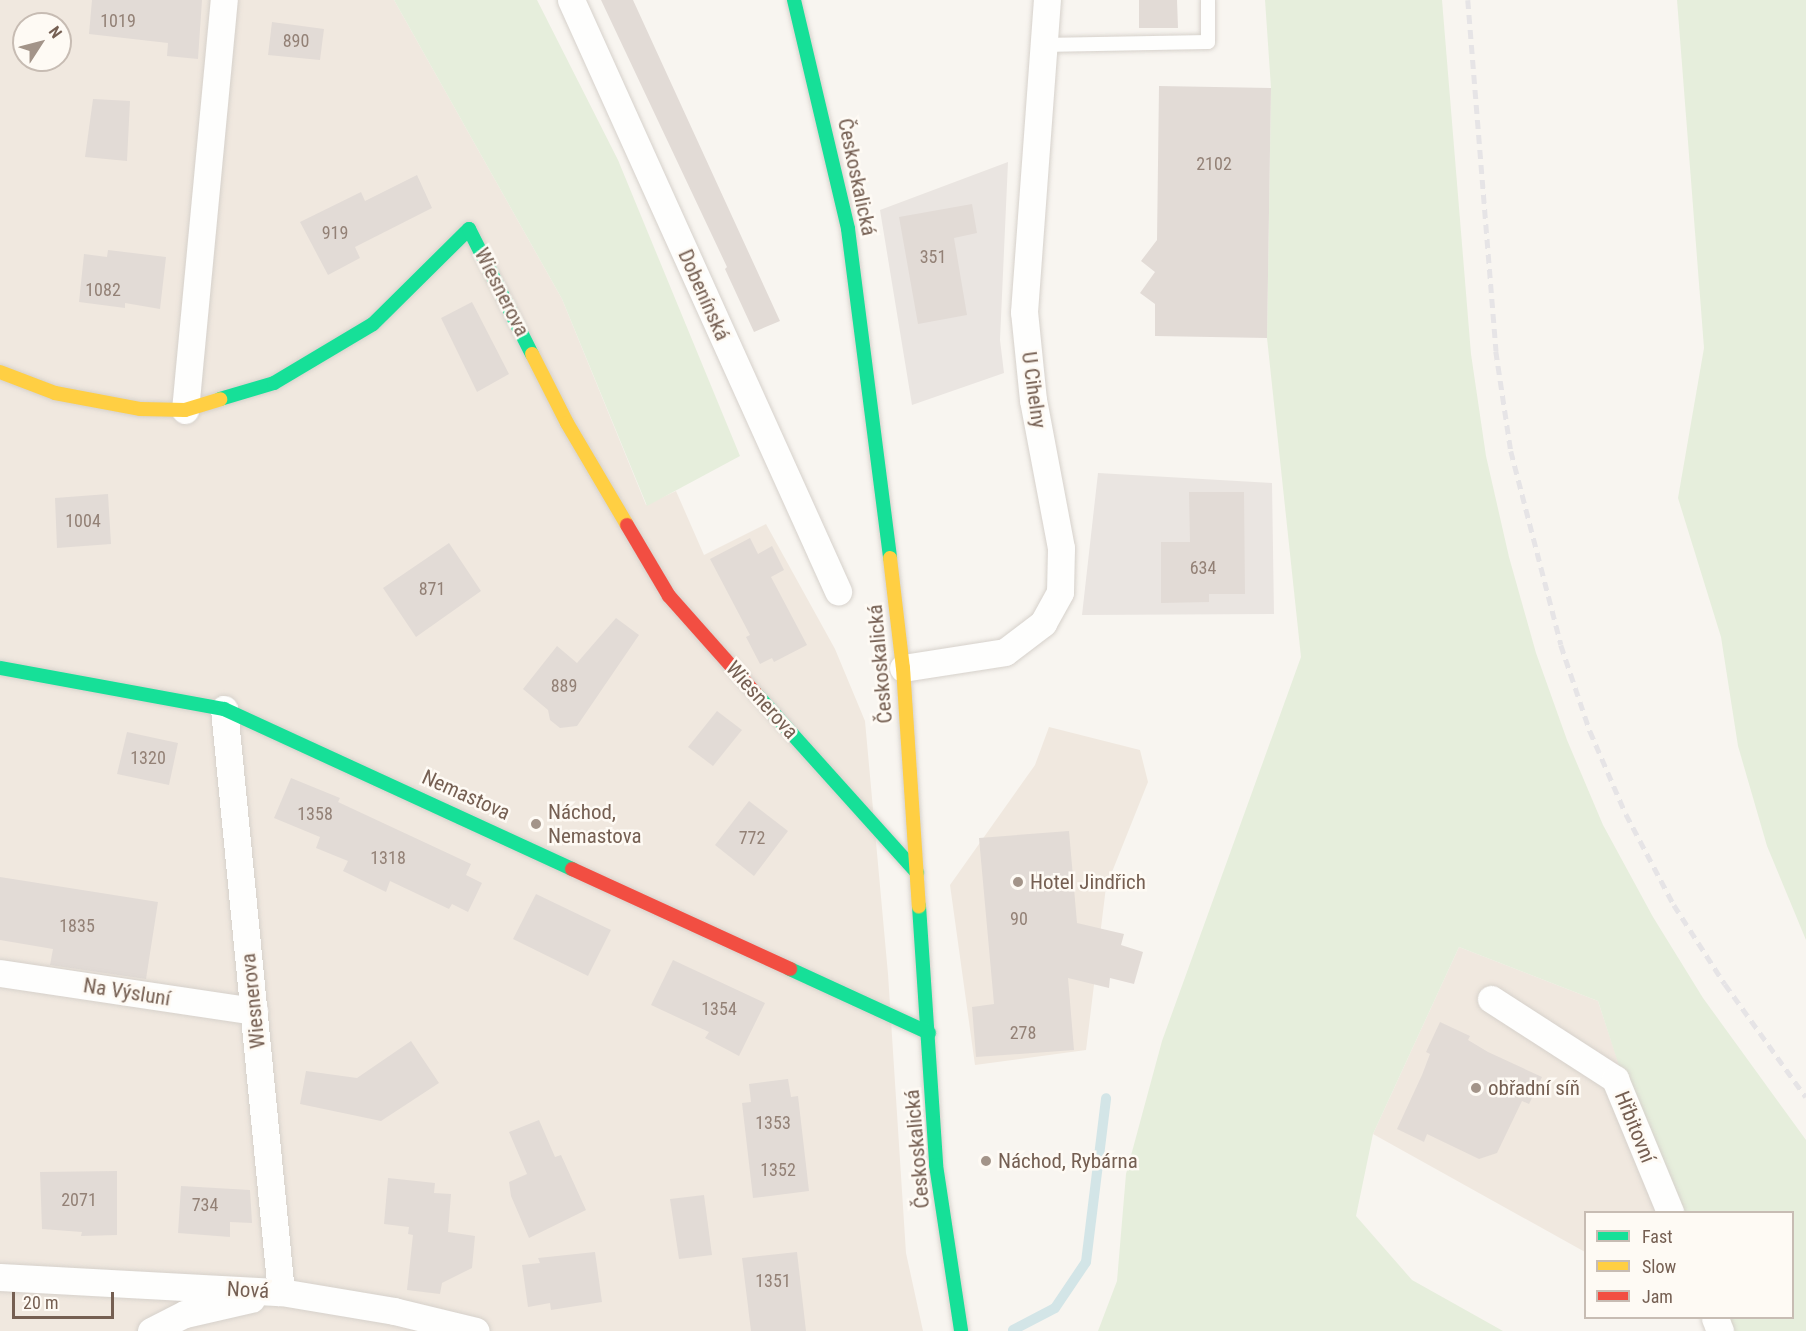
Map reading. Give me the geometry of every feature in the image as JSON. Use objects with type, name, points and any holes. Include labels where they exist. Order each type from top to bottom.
[{"type":"street","points":[[0,372],[55,393],[140,408],[185,410],[224,0]]},
{"type":"street","name":"Dobenínská","points":[[571,0],[838,591]]},
{"type":"street","name":"Českoskalická","points":[[794,0],[848,229],[876,423],[903,668],[916,873],[930,1033],[936,1165],[961,1331]]},
{"type":"street","name":"U Cihelny","points":[[903,668],[1005,652],[1043,622],[1060,592],[1061,548],[1033,400],[1024,312],[1047,0]]},
{"type":"street","name":"Wiesnerova","points":[[185,410],[274,383],[373,324],[469,229],[567,423],[669,596],[916,873]]},
{"type":"street","name":"Nemastova","points":[[0,669],[224,709],[930,1033]]},
{"type":"street","name":"Wiesnerova","points":[[224,709],[281,1292]]},
{"type":"street","name":"Na Výsluní","points":[[0,973],[254,1011]]},
{"type":"street","name":"Hřbitovní","points":[[1491,999],[1615,1079],[1670,1211]]},
{"type":"street","name":"Nová","points":[[0,1276],[281,1292],[394,1311],[476,1331]]},
{"type":"street","points":[[151,1331],[185,1314],[281,1292]]},
{"type":"lane","points":[[1042,45],[1208,42],[1208,0]]},
{"type":"shaded area","points":[[0,0],[394,0],[562,299],[646,505],[676,491],[704,555],[766,524],[835,649],[865,721],[888,974],[906,1253],[923,1331],[0,1331]]},
{"type":"shaded area","points":[[1008,162],[1000,340],[1004,373],[912,405],[880,210]]},
{"type":"shaded area","points":[[1098,473],[1272,483],[1274,614],[1082,615]]},
{"type":"shaded area","points":[[1049,727],[1140,750],[1148,782],[1106,887],[1086,1050],[975,1065],[950,885],[1035,765]]},
{"type":"shaded area","points":[[1459,947],[1598,1001],[1668,1211],[1584,1211],[1584,1251],[1373,1134]]},
{"type":"green space","points":[[394,0],[537,0],[618,160],[740,456],[647,506],[562,299]]},
{"type":"green space","points":[[1265,0],[1442,0],[1471,354],[1486,456],[1509,557],[1536,653],[1567,740],[1603,825],[1653,917],[1703,998],[1806,1140],[1806,1331],[1730,1331],[1725,1319],[1794,1319],[1794,1211],[1677,1211],[1644,1143],[1598,1001],[1459,947],[1373,1134],[1356,1216],[1412,1280],[1503,1331],[1098,1331],[1117,1281],[1126,1174],[1162,1041],[1301,657],[1267,338],[1271,88]]},
{"type":"green space","points":[[1677,0],[1806,0],[1806,940],[1767,846],[1738,746],[1721,637],[1678,498],[1704,348]]},
{"type":"building","points":[[92,0],[202,0],[198,59],[167,56],[168,43],[89,34]]},
{"type":"building","points":[[601,0],[633,0],[780,321],[754,332],[725,269],[727,267]]},
{"type":"building","points":[[1139,0],[1177,0],[1178,28],[1139,28]]},
{"type":"building","points":[[272,22],[324,29],[320,60],[268,55]]},
{"type":"building","points":[[1159,86],[1271,88],[1267,338],[1155,336],[1155,304],[1140,293],[1155,272],[1141,261],[1157,240]]},
{"type":"building","points":[[93,99],[130,101],[127,161],[85,157]]},
{"type":"building","points":[[417,175],[432,208],[355,247],[360,258],[328,275],[300,222],[361,192],[365,201]]},
{"type":"building","points":[[972,204],[977,233],[954,238],[967,315],[918,324],[899,217]]},
{"type":"building","points":[[108,250],[166,257],[160,309],[125,303],[125,308],[79,302],[84,254],[107,257]]},
{"type":"building","points":[[472,302],[509,374],[477,392],[441,318]]},
{"type":"building","points":[[1189,492],[1244,492],[1245,594],[1209,594],[1209,602],[1161,603],[1161,542],[1190,542]]},
{"type":"building","points":[[108,494],[111,544],[57,548],[55,498]]},
{"type":"building","points":[[750,538],[758,554],[772,546],[784,570],[771,577],[807,645],[774,662],[772,658],[760,664],[746,637],[750,635],[710,559]]},
{"type":"building","points":[[449,543],[481,591],[416,637],[383,588]]},
{"type":"building","points":[[616,618],[639,635],[577,726],[560,728],[550,720],[548,710],[523,689],[557,646],[577,663]]},
{"type":"building","points":[[717,711],[742,730],[713,766],[688,747]]},
{"type":"building","points":[[127,732],[178,743],[169,785],[117,774]]},
{"type":"building","points":[[291,778],[340,798],[338,802],[471,864],[466,875],[482,883],[468,912],[452,904],[449,909],[390,881],[386,892],[343,871],[348,861],[316,848],[320,837],[274,818]]},
{"type":"building","points":[[749,801],[788,831],[754,876],[715,845]]},
{"type":"building","points":[[1069,831],[1077,923],[1124,934],[1121,945],[1143,952],[1134,984],[1110,978],[1109,988],[1068,978],[1074,1050],[976,1057],[972,1007],[994,1004],[979,838]]},
{"type":"building","points":[[0,877],[158,902],[146,979],[50,965],[53,949],[0,940]]},
{"type":"building","points":[[536,894],[611,930],[588,976],[513,939]]},
{"type":"building","points":[[673,960],[765,1003],[739,1056],[705,1038],[709,1032],[651,1005]]},
{"type":"building","name":"obřadní síň","points":[[1440,1022],[1470,1036],[1468,1040],[1488,1052],[1542,1077],[1529,1104],[1522,1101],[1497,1153],[1479,1159],[1427,1134],[1424,1142],[1397,1129],[1422,1075],[1430,1054],[1426,1052]]},
{"type":"building","points":[[411,1041],[439,1083],[381,1121],[300,1104],[306,1071],[357,1078]]},
{"type":"building","points":[[788,1079],[791,1097],[798,1096],[809,1191],[753,1198],[742,1103],[751,1102],[749,1084]]},
{"type":"building","points":[[539,1120],[555,1157],[561,1155],[586,1210],[529,1238],[511,1196],[509,1182],[527,1174],[509,1132]]},
{"type":"building","points":[[117,1171],[117,1235],[81,1236],[82,1232],[42,1229],[40,1172]]},
{"type":"building","points":[[388,1178],[435,1183],[434,1193],[451,1194],[448,1232],[475,1236],[472,1268],[442,1283],[440,1294],[407,1290],[413,1235],[408,1234],[409,1227],[384,1224]]},
{"type":"building","points":[[181,1186],[250,1190],[252,1223],[230,1222],[230,1237],[178,1233]]},
{"type":"building","points":[[704,1195],[712,1255],[679,1259],[670,1199]]},
{"type":"building","points":[[595,1252],[602,1302],[551,1310],[550,1303],[528,1307],[522,1265],[540,1263],[538,1258]]},
{"type":"building","points":[[797,1252],[806,1331],[751,1331],[742,1258]]},
{"type":"waterway","points":[[1013,1330],[1055,1308],[1086,1262],[1106,1098]]},
{"type":"railway","points":[[1468,0],[1496,351],[1511,451],[1561,645],[1590,731],[1626,814],[1674,905],[1725,984],[1806,1097]]},
{"type":"traffic: fast","points":[[794,0],[848,229],[890,558]]},
{"type":"traffic: fast","points":[[220,399],[274,383],[373,324],[469,229],[532,354]]},
{"type":"traffic: fast","points":[[0,668],[224,709],[572,869]]},
{"type":"traffic: fast","points":[[757,695],[917,873]]},
{"type":"traffic: fast","points":[[919,906],[936,1165],[961,1331]]},
{"type":"traffic: fast","points":[[790,969],[929,1033]]},
{"type":"traffic: slow","points":[[532,354],[567,423],[627,525]]},
{"type":"traffic: slow","points":[[0,372],[55,393],[140,409],[185,410],[220,399]]},
{"type":"traffic: slow","points":[[890,558],[903,668],[919,906]]},
{"type":"traffic: jam","points":[[627,525],[669,596],[757,695]]},
{"type":"traffic: jam","points":[[572,869],[790,969]]},
{"type":"place","name":"Náchod, Nemastova","points":[[536,824]]},
{"type":"place","name":"Hotel Jindřich","points":[[1018,882]]},
{"type":"place","name":"obřadní síň","points":[[1476,1088]]},
{"type":"place","name":"Náchod, Rybárna","points":[[986,1161]]}]
